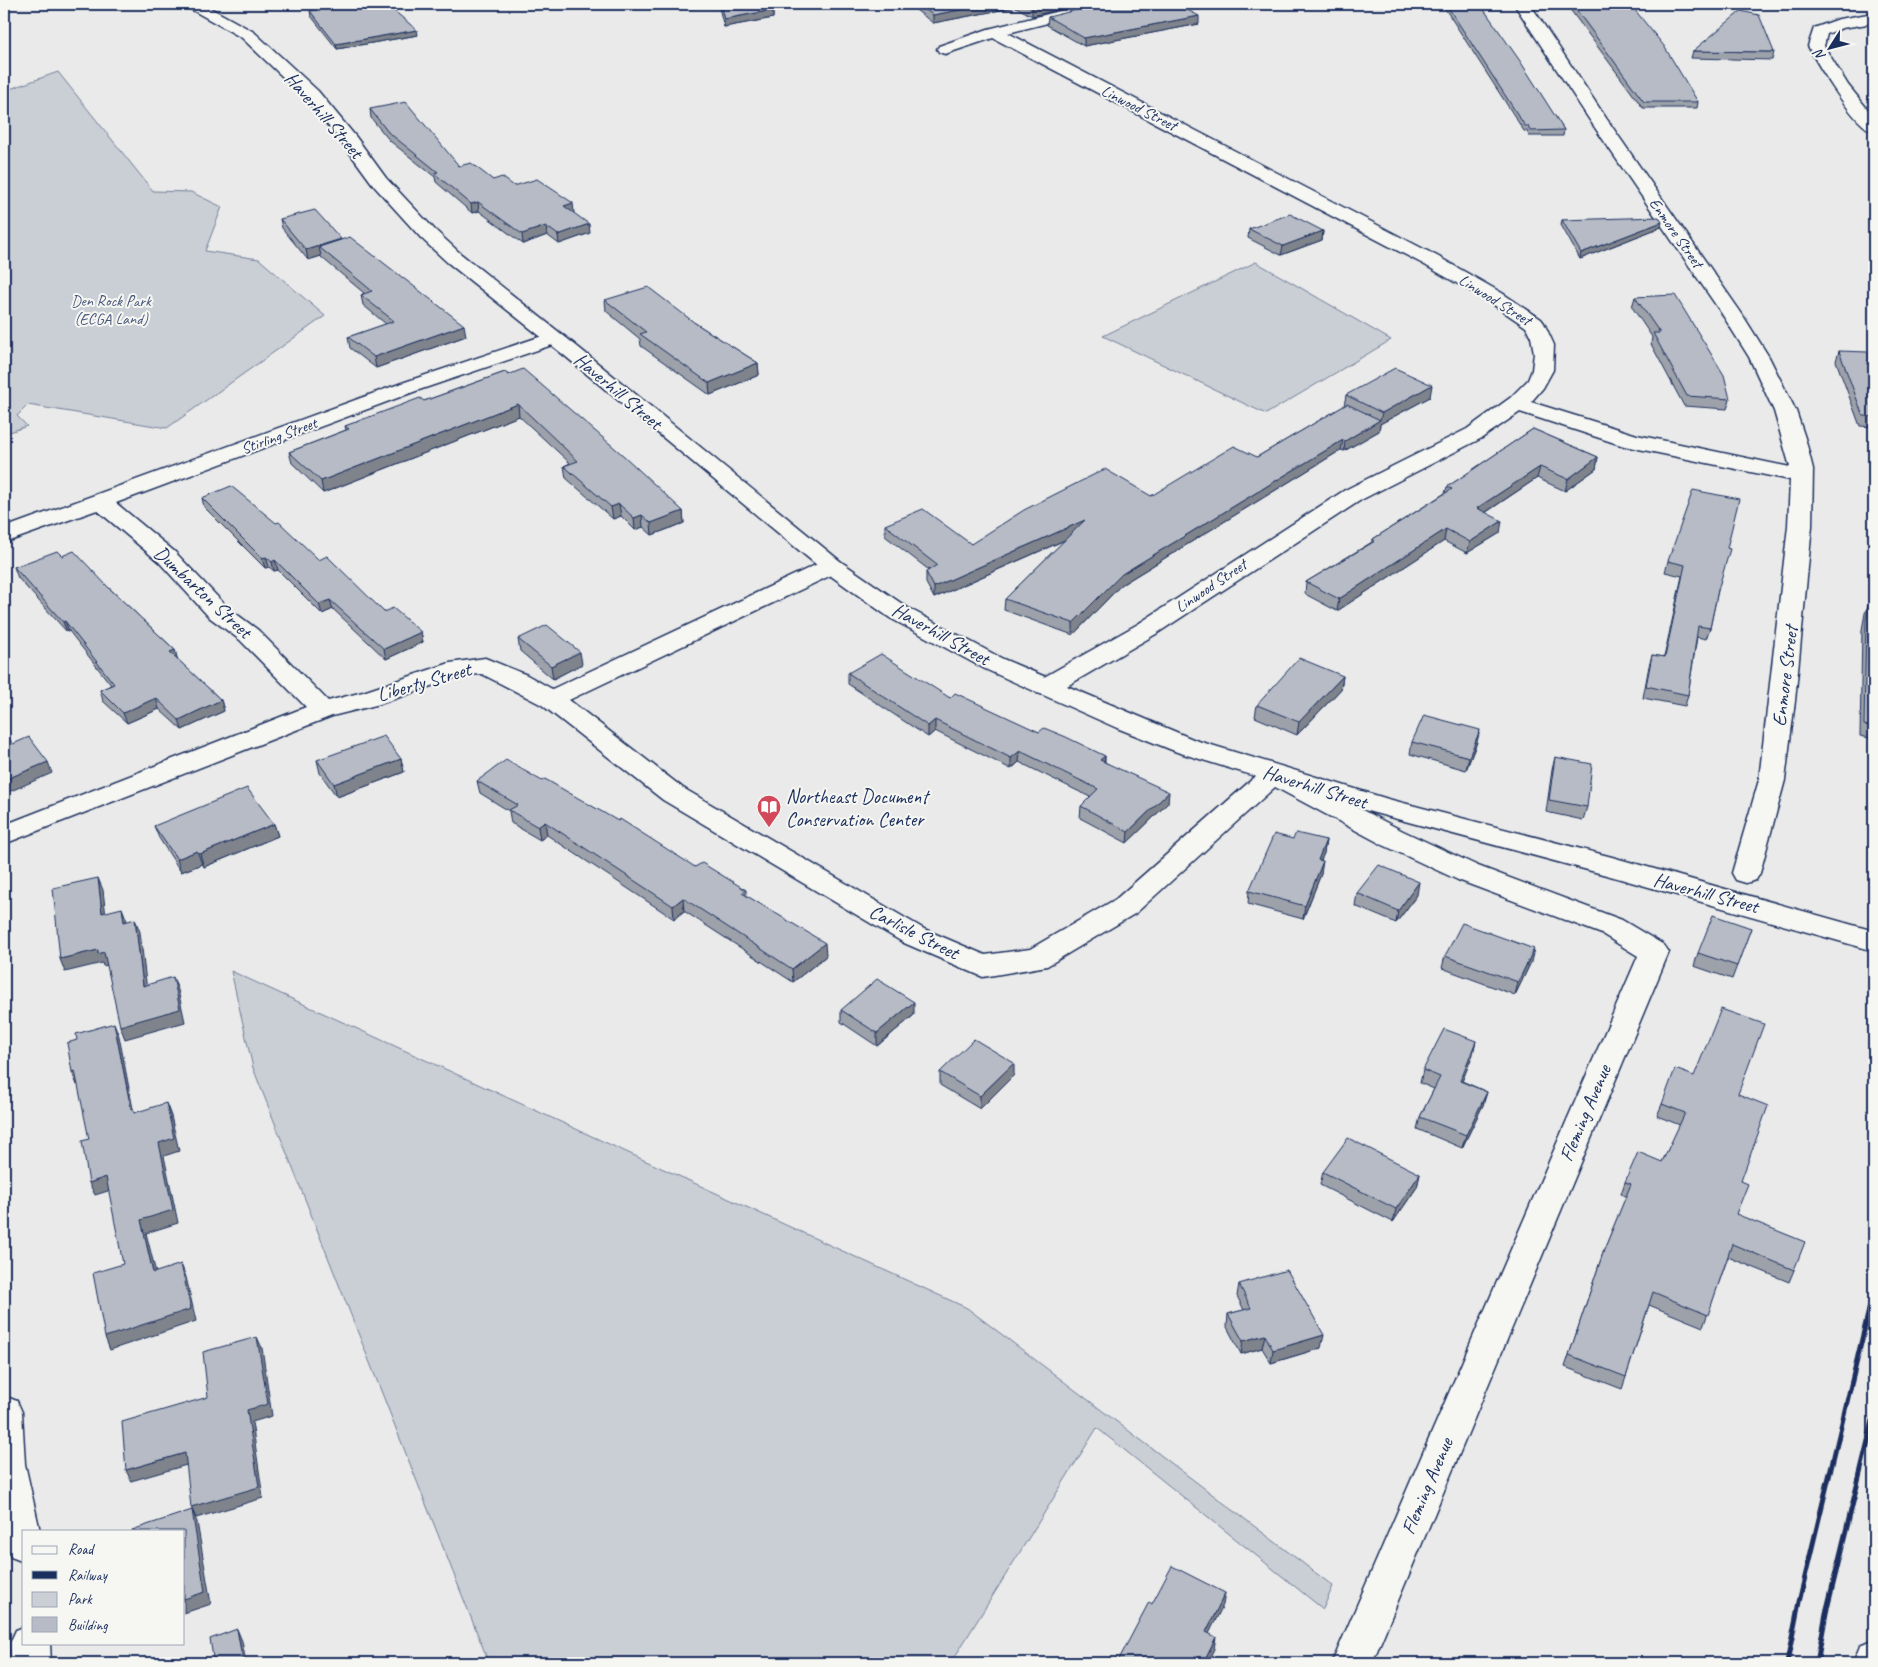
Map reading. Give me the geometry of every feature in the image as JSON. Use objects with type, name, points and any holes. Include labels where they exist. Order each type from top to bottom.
[{"type":"street","name":"Haverhill Street","points":[[192,4],[248,35],[312,95],[350,141],[380,182],[428,234],[832,566],[899,613],[994,664],[1186,746],[1273,775],[1466,830],[1612,868],[1874,941]]},
{"type":"street","points":[[945,49],[994,32],[1106,4]]},
{"type":"street","name":"Enmore Street","points":[[1522,4],[1598,119],[1732,314],[1758,357],[1785,410],[1795,441],[1801,476],[1800,526],[1796,571],[1772,780],[1746,873]]},
{"type":"street","points":[[1874,18],[1838,24],[1820,31],[1816,46],[1845,94],[1874,127]]},
{"type":"street","name":"Linwood Street","points":[[994,32],[1495,296],[1529,318],[1538,329],[1544,346],[1543,370],[1538,382],[1516,404],[1496,419],[1447,448],[1374,483],[1332,508],[1146,629],[1046,687]]},
{"type":"street","name":"Stirling Street","points":[[4,536],[409,387],[554,338]]},
{"type":"street","points":[[1516,404],[1632,441],[1801,476]]},
{"type":"street","name":"Dumbarton Street","points":[[100,501],[168,557],[218,612],[249,635],[323,710]]},
{"type":"street","points":[[551,699],[832,566]]},
{"type":"street","name":"Liberty Street","points":[[4,834],[323,710],[371,698],[459,668],[485,666],[551,699]]},
{"type":"street","name":"Carlisle Street","points":[[551,699],[673,794],[914,936],[983,966],[1037,959],[1126,906],[1273,775]]},
{"type":"street","name":"Fleming Avenue","points":[[1273,775],[1393,838],[1468,873],[1612,927],[1654,952],[1352,1663]]},
{"type":"street","points":[[4,1412],[7,1464],[22,1535]]},
{"type":"street","points":[[30,1644],[31,1663]]},
{"type":"green space","name":"Den Rock Park (ECGA Land)","points":[[58,72],[153,191],[191,192],[222,207],[205,251],[259,259],[325,316],[167,428],[28,405],[17,416],[27,426],[4,434],[4,91]]},
{"type":"green space","points":[[1256,262],[1391,340],[1266,414],[1103,336]]},
{"type":"green space","points":[[231,971],[967,1308],[1333,1586],[1323,1609],[1097,1428],[951,1663],[489,1663],[253,1068]]},
{"type":"building","points":[[345,4],[386,4],[417,30],[336,44],[310,11]]},
{"type":"building","points":[[720,4],[765,4],[773,10],[724,19]]},
{"type":"building","points":[[918,4],[991,4],[933,15]]},
{"type":"building","points":[[1024,4],[1050,4],[1032,8]]},
{"type":"building","points":[[1101,4],[1176,4],[1199,16],[1084,38],[1048,17]]},
{"type":"building","points":[[1446,4],[1480,4],[1520,61],[1564,130],[1530,131],[1528,126],[1525,126]]},
{"type":"building","points":[[1572,4],[1630,4],[1664,46],[1698,102],[1644,102]]},
{"type":"building","points":[[1741,11],[1759,15],[1774,52],[1693,51]]},
{"type":"building","points":[[406,102],[459,166],[471,163],[493,180],[502,177],[514,186],[537,179],[573,203],[564,206],[589,224],[558,235],[546,226],[522,234],[478,202],[471,204],[434,173],[438,172],[388,132],[370,109]]},
{"type":"building","points":[[315,210],[341,239],[306,250],[280,219]]},
{"type":"building","points":[[1290,214],[1323,231],[1283,246],[1249,229]]},
{"type":"building","points":[[1659,217],[1662,222],[1581,253],[1562,220]]},
{"type":"building","points":[[350,237],[464,325],[374,357],[348,337],[394,321],[361,295],[372,291],[319,247]]},
{"type":"building","points":[[648,287],[695,323],[758,363],[709,383],[640,334],[646,332],[605,300]]},
{"type":"building","points":[[1675,295],[1724,375],[1730,399],[1687,396],[1653,333],[1660,333],[1635,297]]},
{"type":"building","points":[[1839,351],[1868,352],[1874,362],[1874,417],[1863,416]]},
{"type":"building","points":[[1395,368],[1432,385],[1382,413],[1346,395]]},
{"type":"building","points":[[523,369],[624,456],[683,511],[651,523],[642,515],[634,518],[619,504],[611,507],[564,466],[578,461],[518,404],[321,481],[289,452],[349,429],[345,426],[420,398],[424,401],[505,372],[508,375]]},
{"type":"building","points":[[1347,404],[1380,420],[1345,441],[1343,440],[1122,574],[1073,623],[1005,599],[1085,520],[934,587],[926,572],[937,565],[885,525],[923,509],[971,544],[1024,510],[1105,469],[1151,496],[1234,446],[1257,457]]},
{"type":"building","points":[[1533,429],[1598,457],[1568,479],[1540,467],[1477,508],[1502,521],[1470,542],[1446,529],[1339,599],[1306,582],[1375,541],[1373,539],[1452,489],[1447,487]]},
{"type":"building","points":[[231,486],[276,523],[279,522],[319,560],[327,556],[384,612],[393,608],[421,632],[384,649],[330,600],[319,604],[275,560],[272,562],[266,557],[262,558],[202,498]]},
{"type":"building","points":[[1693,490],[1739,499],[1727,548],[1730,549],[1718,590],[1710,628],[1698,626],[1688,695],[1646,686],[1652,655],[1665,657],[1685,565],[1668,561]]},
{"type":"building","points":[[57,551],[62,556],[74,551],[108,587],[175,650],[170,652],[221,700],[179,720],[156,698],[123,713],[100,690],[114,684],[65,621],[63,622],[14,567]]},
{"type":"building","points":[[1869,603],[1874,604],[1874,727],[1864,725],[1866,620]]},
{"type":"building","points":[[547,625],[580,652],[551,666],[518,639]]},
{"type":"building","points":[[881,654],[950,698],[955,693],[1039,732],[1044,728],[1066,737],[1105,756],[1100,760],[1169,792],[1128,832],[1081,806],[1098,789],[1020,751],[1011,758],[935,720],[928,726],[848,673]]},
{"type":"building","points":[[1299,658],[1343,676],[1299,722],[1257,705]]},
{"type":"building","points":[[1424,715],[1480,730],[1469,757],[1412,742]]},
{"type":"building","points":[[4,732],[13,744],[29,737],[48,762],[4,780]]},
{"type":"building","points":[[384,736],[401,759],[334,784],[317,760]]},
{"type":"building","points":[[1555,757],[1592,764],[1587,807],[1549,800]]},
{"type":"building","points":[[506,760],[542,781],[545,779],[618,821],[620,819],[695,867],[702,863],[746,890],[742,893],[825,943],[792,969],[683,898],[673,906],[545,822],[538,827],[509,810],[518,805],[477,781]]},
{"type":"building","points":[[247,788],[274,824],[200,854],[197,851],[177,859],[154,826]]},
{"type":"building","points":[[1296,833],[1326,840],[1318,860],[1323,861],[1305,906],[1249,891],[1274,834],[1293,839]]},
{"type":"building","points":[[1379,865],[1419,882],[1398,911],[1357,893]]},
{"type":"building","points":[[98,878],[102,913],[122,908],[124,922],[135,919],[143,986],[173,977],[180,1009],[120,1026],[104,952],[98,954],[98,950],[60,959],[53,888]]},
{"type":"building","points":[[1713,915],[1751,928],[1737,966],[1698,953]]},
{"type":"building","points":[[1462,923],[1534,949],[1518,982],[1445,956]]},
{"type":"building","points":[[877,979],[914,1002],[877,1033],[841,1010]]},
{"type":"building","points":[[1721,1009],[1764,1024],[1738,1094],[1768,1106],[1741,1181],[1748,1184],[1736,1214],[1805,1242],[1794,1270],[1732,1244],[1708,1315],[1653,1292],[1626,1377],[1569,1355],[1604,1250],[1631,1184],[1625,1182],[1638,1152],[1662,1162],[1685,1113],[1662,1104],[1675,1069],[1694,1076]]},
{"type":"building","points":[[114,1023],[131,1109],[133,1108],[134,1113],[166,1103],[174,1138],[159,1143],[173,1210],[141,1220],[153,1273],[181,1264],[191,1309],[105,1337],[93,1273],[123,1264],[106,1177],[89,1183],[82,1141],[89,1139],[75,1071],[72,1072],[67,1043],[77,1040],[76,1034]]},
{"type":"building","points":[[1444,1029],[1476,1041],[1460,1081],[1487,1092],[1466,1135],[1420,1117],[1440,1077],[1423,1070]]},
{"type":"building","points":[[974,1039],[1014,1063],[980,1096],[940,1072]]},
{"type":"building","points":[[1348,1138],[1420,1174],[1396,1209],[1323,1172]]},
{"type":"building","points":[[1287,1270],[1324,1335],[1273,1350],[1265,1335],[1243,1341],[1228,1314],[1251,1308],[1239,1284]]},
{"type":"building","points":[[257,1337],[268,1404],[247,1410],[259,1487],[191,1507],[185,1453],[126,1470],[122,1422],[208,1397],[203,1352]]},
{"type":"building","points":[[192,1510],[205,1592],[185,1599],[185,1530],[132,1530]]},
{"type":"building","points":[[1172,1566],[1225,1593],[1206,1632],[1216,1637],[1203,1663],[1117,1663],[1149,1602],[1152,1604]]},
{"type":"building","points":[[237,1629],[243,1663],[214,1663],[210,1639]]},
{"type":"railway","points":[[1787,1663],[1799,1602],[1874,1289]]},
{"type":"railway","points":[[1817,1663],[1826,1613],[1874,1416]]},
{"type":"place","name":"Northeast Document Conservation Center","points":[[769,828]]}]
